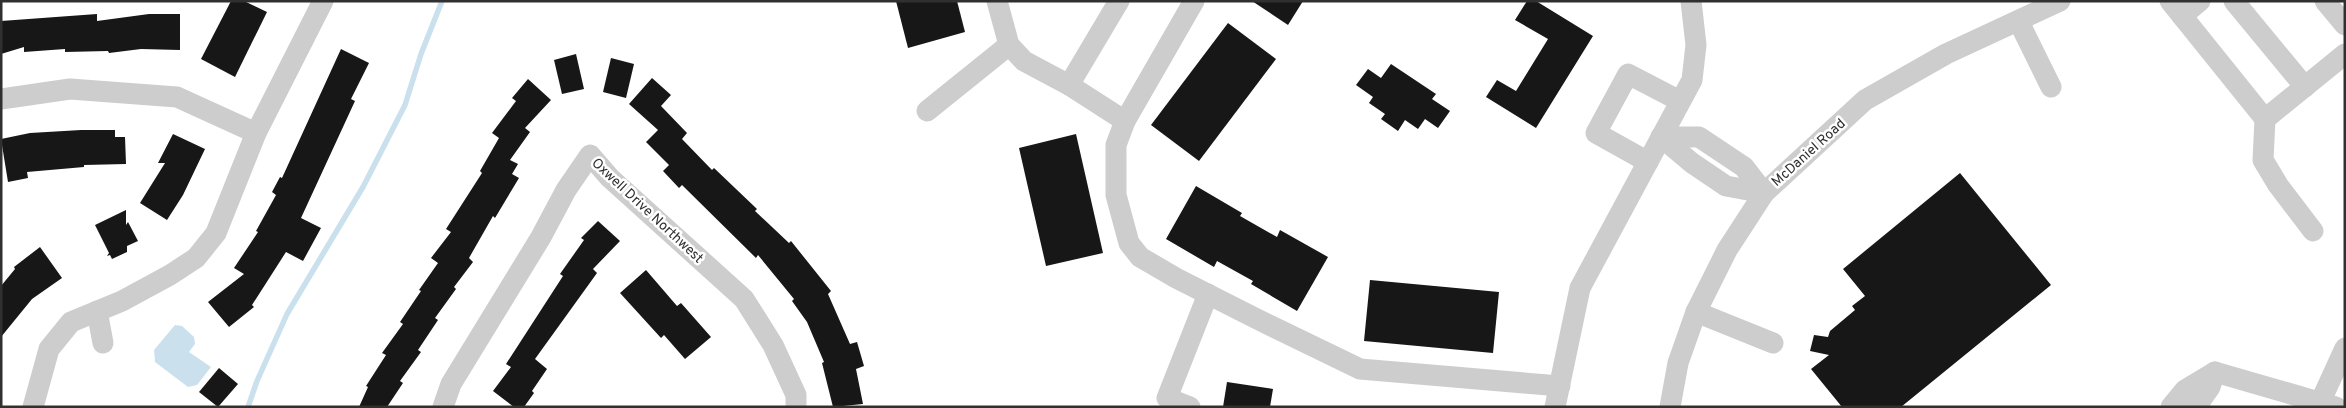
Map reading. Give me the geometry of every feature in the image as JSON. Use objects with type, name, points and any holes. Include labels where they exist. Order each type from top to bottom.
[{"type":"street","points":[[33,407],[49,349],[72,322],[122,301],[196,258],[216,233],[256,134],[322,1]]},
{"type":"street","points":[[997,1],[1009,45],[1024,61],[1069,85],[1125,121]]},
{"type":"street","points":[[1069,85],[1118,1]]},
{"type":"street","points":[[1194,1],[1125,121],[1116,145],[1116,195],[1129,243],[1140,257],[1208,294],[1360,369],[1560,386]]},
{"type":"street","points":[[1555,407],[1580,288],[1692,80],[1696,45],[1691,1]]},
{"type":"street","name":"McDaniel Road","points":[[1670,407],[1678,363],[1696,312],[1727,250],[1764,193],[1865,100],[1946,54],[2019,22],[2060,1]]},
{"type":"street","points":[[2200,1],[2176,9],[2265,119],[2263,160],[2278,185],[2313,232]]},
{"type":"street","points":[[2234,1],[2305,87]]},
{"type":"street","points":[[2325,1],[2345,25]]},
{"type":"street","points":[[2019,22],[2051,87]]},
{"type":"street","points":[[927,111],[1009,45]]},
{"type":"street","points":[[2265,119],[2345,54]]},
{"type":"street","points":[[1648,162],[1596,134],[1600,125],[1628,74],[1680,101]]},
{"type":"street","points":[[1,99],[70,89],[177,97],[256,134]]},
{"type":"street","points":[[1661,137],[1699,137],[1744,167],[1764,193]]},
{"type":"street","name":"Oxwell Drive Northwest","points":[[443,407],[451,384],[541,237],[566,190],[590,155],[610,178],[744,299],[773,345],[796,395],[796,407]]},
{"type":"street","points":[[1190,407],[1167,398],[1208,294]]},
{"type":"street","points":[[97,311],[104,343]]},
{"type":"street","points":[[1696,312],[1773,343]]},
{"type":"street","points":[[2171,407],[2185,390],[2214,372],[2325,405],[2345,348]]},
{"type":"street","points":[[2196,407],[2210,387],[2214,372]]},
{"type":"water","points":[[175,325],[182,326],[194,337],[195,344],[189,352],[211,367],[197,385],[188,387],[155,362],[154,350]]},
{"type":"building","points":[[231,1],[244,1],[267,12],[235,77],[201,59]]},
{"type":"building","points":[[896,1],[957,1],[965,32],[908,48]]},
{"type":"building","points":[[1252,1],[1303,1],[1288,25]]},
{"type":"building","points":[[1527,1],[1536,1],[1593,36],[1536,128],[1486,97],[1497,80],[1516,91],[1548,39],[1515,20]]},
{"type":"building","points":[[97,14],[97,21],[149,14],[180,14],[180,50],[141,49],[109,53],[108,51],[65,52],[65,49],[24,52],[24,47],[1,54],[1,21]]},
{"type":"building","points":[[1228,23],[1276,59],[1199,161],[1151,125]]},
{"type":"building","points":[[341,49],[369,63],[351,99],[355,101],[301,218],[321,228],[303,261],[286,252],[252,305],[254,307],[229,327],[208,302],[244,274],[234,268],[258,232],[256,231],[276,195],[272,192],[280,177],[282,178]]},
{"type":"building","points":[[576,54],[584,89],[562,94],[554,60]]},
{"type":"building","points":[[611,58],[634,64],[626,98],[603,92]]},
{"type":"building","points":[[1391,64],[1436,94],[1432,99],[1450,111],[1438,128],[1425,119],[1418,129],[1405,120],[1398,131],[1381,119],[1385,114],[1369,103],[1373,97],[1356,85],[1368,69],[1381,78]]},
{"type":"building","points":[[652,78],[671,95],[661,106],[687,133],[682,139],[712,170],[714,168],[757,209],[755,211],[789,243],[791,241],[831,291],[828,294],[850,344],[857,342],[864,366],[856,369],[863,404],[833,407],[822,363],[824,362],[807,322],[792,301],[794,299],[758,255],[756,258],[682,185],[679,188],[663,171],[669,165],[646,142],[658,130],[629,104]]},
{"type":"building","points":[[528,79],[551,100],[525,128],[530,132],[510,160],[518,164],[512,174],[519,178],[495,218],[493,216],[469,258],[473,262],[454,287],[456,289],[435,318],[438,320],[418,350],[421,352],[400,381],[403,383],[387,407],[359,407],[368,387],[366,386],[386,355],[382,353],[403,324],[400,322],[438,263],[431,258],[451,232],[446,229],[482,173],[480,171],[499,138],[492,133],[516,101],[512,98]]},
{"type":"building","points":[[115,130],[115,137],[125,137],[126,164],[84,165],[84,167],[27,172],[28,178],[8,182],[1,139],[30,133]]},
{"type":"building","points":[[173,134],[205,149],[183,195],[167,220],[140,203],[165,163],[158,163]]},
{"type":"building","points":[[1076,134],[1103,253],[1046,266],[1019,148]]},
{"type":"building","points":[[1960,173],[2051,285],[1901,407],[1842,407],[1811,369],[1829,355],[1810,351],[1814,335],[1828,337],[1830,331],[1855,310],[1852,306],[1865,296],[1843,269]]},
{"type":"building","points":[[1196,186],[1242,213],[1240,216],[1277,237],[1280,230],[1328,257],[1297,311],[1251,284],[1253,281],[1217,261],[1214,267],[1166,239]]},
{"type":"building","points":[[126,210],[126,225],[128,222],[138,241],[127,246],[127,252],[112,259],[110,255],[107,256],[109,253],[95,225]]},
{"type":"building","points":[[598,221],[620,241],[593,269],[597,273],[535,359],[547,369],[532,391],[534,393],[524,407],[514,407],[493,391],[511,367],[506,364],[563,276],[560,274],[584,240],[581,238]]},
{"type":"building","points":[[40,247],[62,278],[32,299],[1,337],[1,286],[15,269],[14,267]]},
{"type":"building","points":[[646,270],[677,306],[681,303],[711,337],[685,359],[664,335],[661,338],[620,293]]},
{"type":"building","points":[[1370,280],[1499,292],[1493,353],[1364,341]]},
{"type":"building","points":[[219,368],[238,384],[218,407],[199,392]]},
{"type":"building","points":[[1227,382],[1273,389],[1270,407],[1223,407]]},
{"type":"waterway","points":[[248,407],[257,381],[287,314],[363,187],[405,105],[421,54],[442,1]]}]
